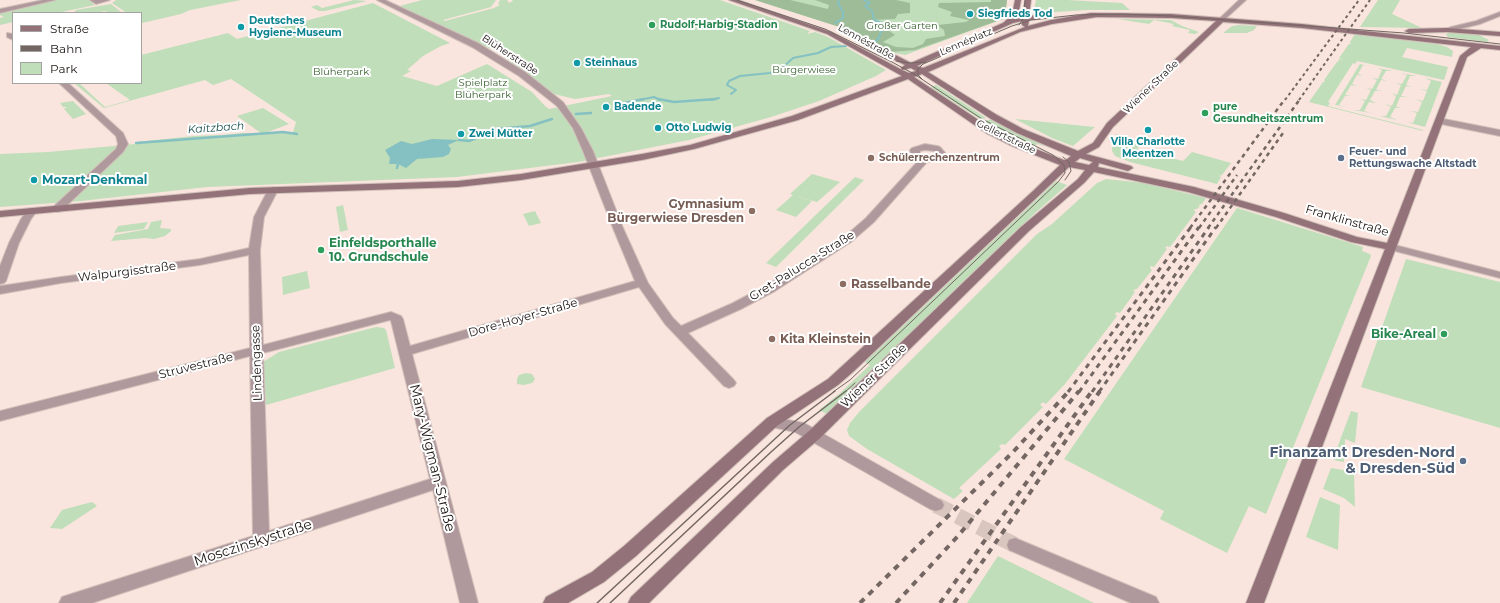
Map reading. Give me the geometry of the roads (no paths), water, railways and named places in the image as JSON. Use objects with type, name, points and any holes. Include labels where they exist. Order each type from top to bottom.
[{"type":"main road","name":"Lennéstraße","points":[[732,0],[846,40],[898,71]]},
{"type":"main road","name":"Lennéstraße","points":[[747,0],[843,32],[909,66]]},
{"type":"main road","points":[[1001,26],[1015,16],[1018,0]]},
{"type":"main road","points":[[1018,31],[1024,26],[1027,18],[1028,0]]},
{"type":"main road","points":[[1001,26],[1027,18],[1071,15],[1138,15],[1409,32],[1447,30],[1500,34]]},
{"type":"main road","name":"Lennéplatz","points":[[850,98],[922,72],[1018,31],[1051,22],[1098,15]]},
{"type":"main road","name":"Wiener Straße","points":[[552,603],[598,577],[630,551],[772,422],[833,382],[1037,193],[1066,164],[1096,145],[1110,126],[1221,20]]},
{"type":"main road","name":"Lennéplatz","points":[[850,98],[898,71],[1001,26]]},
{"type":"main road","points":[[1302,26],[1479,46],[1499,44]]},
{"type":"main road","points":[[1447,30],[1442,33],[1442,35],[1448,43],[1458,49],[1464,56]]},
{"type":"main road","points":[[1482,32],[1499,44]]},
{"type":"main road","points":[[1255,603],[1464,56],[1479,46]]},
{"type":"main road","points":[[909,66],[922,72]]},
{"type":"main road","points":[[898,71],[908,76]]},
{"type":"main road","name":"Gellertstraße","points":[[922,72],[1009,125],[1052,145],[1078,155],[1098,160]]},
{"type":"main road","name":"Gellertstraße","points":[[908,76],[989,131],[1015,144],[1066,164],[1092,169]]},
{"type":"main road","points":[[0,214],[215,194],[273,190],[458,184],[521,177],[642,157],[720,139],[795,118],[850,98]]},
{"type":"main road","points":[[1096,145],[1099,153],[1098,160]]},
{"type":"main road","name":"Wiener Straße","points":[[637,603],[778,466],[814,435],[1020,234],[1043,215],[1092,169],[1098,160]]},
{"type":"main road","name":"Franklinstraße","points":[[1098,160],[1203,185],[1358,233],[1391,247]]},
{"type":"main road","name":"Franklinstraße","points":[[1092,169],[1190,189],[1288,218],[1355,240],[1391,247]]},
{"type":"street","points":[[0,11],[52,0]]},
{"type":"street","points":[[95,1],[107,0]]},
{"type":"street","name":"Blüherstraße","points":[[380,0],[475,45],[522,74],[560,104],[577,128],[594,166]]},
{"type":"street","points":[[1221,20],[1243,0]]},
{"type":"street","points":[[1447,30],[1478,23],[1500,14]]},
{"type":"street","points":[[1478,23],[1476,27],[1482,32]]},
{"type":"street","points":[[57,209],[120,150],[123,144],[123,140],[120,135],[64,84]]},
{"type":"street","points":[[1439,121],[1500,133]]},
{"type":"street","name":"Gret-Palucca-Straße","points":[[680,332],[737,306],[771,288],[847,240],[874,216],[925,159]]},
{"type":"street","points":[[594,166],[618,228],[642,283],[669,321],[729,382]]},
{"type":"street","name":"Lindengasse","points":[[261,540],[254,250],[259,217],[273,190]]},
{"type":"street","points":[[0,281],[14,243],[26,219],[32,211]]},
{"type":"street","points":[[1391,247],[1500,275]]},
{"type":"street","name":"Walpurgisstraße","points":[[0,290],[61,280],[200,262],[254,250]]},
{"type":"street","name":"Dore-Hoyer-Straße","points":[[405,352],[642,283]]},
{"type":"street","name":"Struvestraße","points":[[0,416],[391,316]]},
{"type":"street","name":"Mary-Wigman-Straße","points":[[391,316],[397,319],[437,483],[469,603]]},
{"type":"street","points":[[772,422],[795,426],[814,435],[936,505]]},
{"type":"street","name":"Mosczinskystraße","points":[[68,603],[437,483]]},
{"type":"street","points":[[1015,545],[1150,603]]},
{"type":"water","points":[[432,139],[459,140],[448,145],[451,149],[449,154],[443,157],[417,159],[406,168],[398,164],[389,164],[390,158],[385,150],[401,141],[412,144]]},
{"type":"waterway","name":"Kaitzbach","points":[[835,23],[843,18],[843,12],[838,3],[839,0]]},
{"type":"waterway","points":[[864,0],[870,3],[865,6],[872,11],[874,20],[887,25],[881,31],[879,38],[874,43]]},
{"type":"waterway","points":[[731,94],[736,90],[727,85],[729,81],[740,76],[770,73],[781,69],[793,58],[818,53],[831,47],[846,46]]},
{"type":"waterway","points":[[644,99],[654,97],[658,99]]},
{"type":"waterway","points":[[715,99],[719,98]]},
{"type":"waterway","points":[[615,105],[644,99]]},
{"type":"waterway","points":[[639,100],[644,99]]},
{"type":"waterway","points":[[658,99],[674,102],[715,99]]},
{"type":"waterway","points":[[576,114],[591,113]]},
{"type":"waterway","points":[[459,140],[469,141],[497,129],[530,126],[552,119]]},
{"type":"waterway","name":"Kaitzbach","points":[[136,143],[283,132],[297,134]]},
{"type":"waterway","points":[[397,168],[398,164]]},
{"type":"tunnel","points":[[936,505],[1015,545]]},
{"type":"tram line","points":[[737,0],[825,29],[892,62],[914,74],[982,119],[1053,155],[1064,165],[1065,173],[1058,182],[850,380],[833,392]]},
{"type":"tram line","points":[[1020,23],[1023,19],[1025,0]]},
{"type":"tram line","points":[[1020,23],[1031,20],[1076,15],[1122,14],[1171,16],[1404,33],[1500,44]]},
{"type":"tram line","points":[[922,79],[918,75],[918,69],[923,64],[1020,23]]},
{"type":"tram line","points":[[896,61],[909,63],[926,62]]},
{"type":"tram line","points":[[1063,157],[1069,162],[1071,171],[1065,180]]},
{"type":"tram line","points":[[845,392],[855,383]]},
{"type":"tram line","points":[[597,603],[790,425],[835,391]]},
{"type":"tram line","points":[[610,603],[771,452],[799,427],[846,391]]},
{"type":"railway","points":[[1285,100],[1359,0]]},
{"type":"railway","points":[[1299,100],[1370,0]]},
{"type":"railway","points":[[1190,228],[1285,99]]},
{"type":"railway","points":[[1208,228],[1300,99]]},
{"type":"railway","points":[[1216,228],[1283,133]]},
{"type":"railway","points":[[1199,228],[1237,175]]},
{"type":"railway","points":[[1068,392],[1191,227]]},
{"type":"railway","points":[[1079,392],[1199,227]]},
{"type":"railway","points":[[1092,392],[1209,227]]},
{"type":"railway","points":[[1099,392],[1216,227]]},
{"type":"railway","points":[[860,603],[1013,452],[1069,391]]},
{"type":"railway","points":[[896,603],[958,536],[1079,391]]},
{"type":"railway","points":[[940,603],[1092,391]]},
{"type":"railway","points":[[954,603],[1100,391]]},
{"type":"place","name":"Siegfrieds Tod","points":[[970,14]]},
{"type":"place","name":"Rudolf-Harbig-Stadion","points":[[652,25]]},
{"type":"place","name":"Deutsches Hygiene-Museum","points":[[241,27]]},
{"type":"place","name":"Steinhaus","points":[[577,63]]},
{"type":"place","name":"Badende","points":[[606,107]]},
{"type":"place","name":"pure Gesundheitszentrum","points":[[1205,113]]},
{"type":"place","name":"Otto Ludwig","points":[[658,128]]},
{"type":"place","name":"Villa Charlotte Meentzen","points":[[1148,130]]},
{"type":"place","name":"Zwei Mütter","points":[[461,134]]},
{"type":"place","name":"Schülerrechenzentrum","points":[[871,158]]},
{"type":"place","name":"Feuer- und Rettungswache Altstadt","points":[[1341,158]]},
{"type":"place","name":"Mozart-Denkmal","points":[[34,180]]},
{"type":"place","name":"Gymnasium Bürgerwiese Dresden","points":[[752,211]]},
{"type":"place","name":"Einfeldsporthalle 10. Grundschule","points":[[321,250]]},
{"type":"place","name":"Rasselbande","points":[[843,284]]},
{"type":"place","name":"Bike-Areal","points":[[1444,334]]},
{"type":"place","name":"Kita Kleinstein","points":[[772,339]]},
{"type":"place","name":"Finanzamt Dresden-Nord & Dresden-Süd","points":[[1463,461]]},
{"type":"park label","name":"Großer Garten","points":[[902,26]]},
{"type":"park label","name":"Bürgerwiese","points":[[804,70]]},
{"type":"park label","name":"Blüherpark","points":[[341,72]]},
{"type":"park label","name":"Spielplatz Blüherpark","points":[[483,88]]}]
